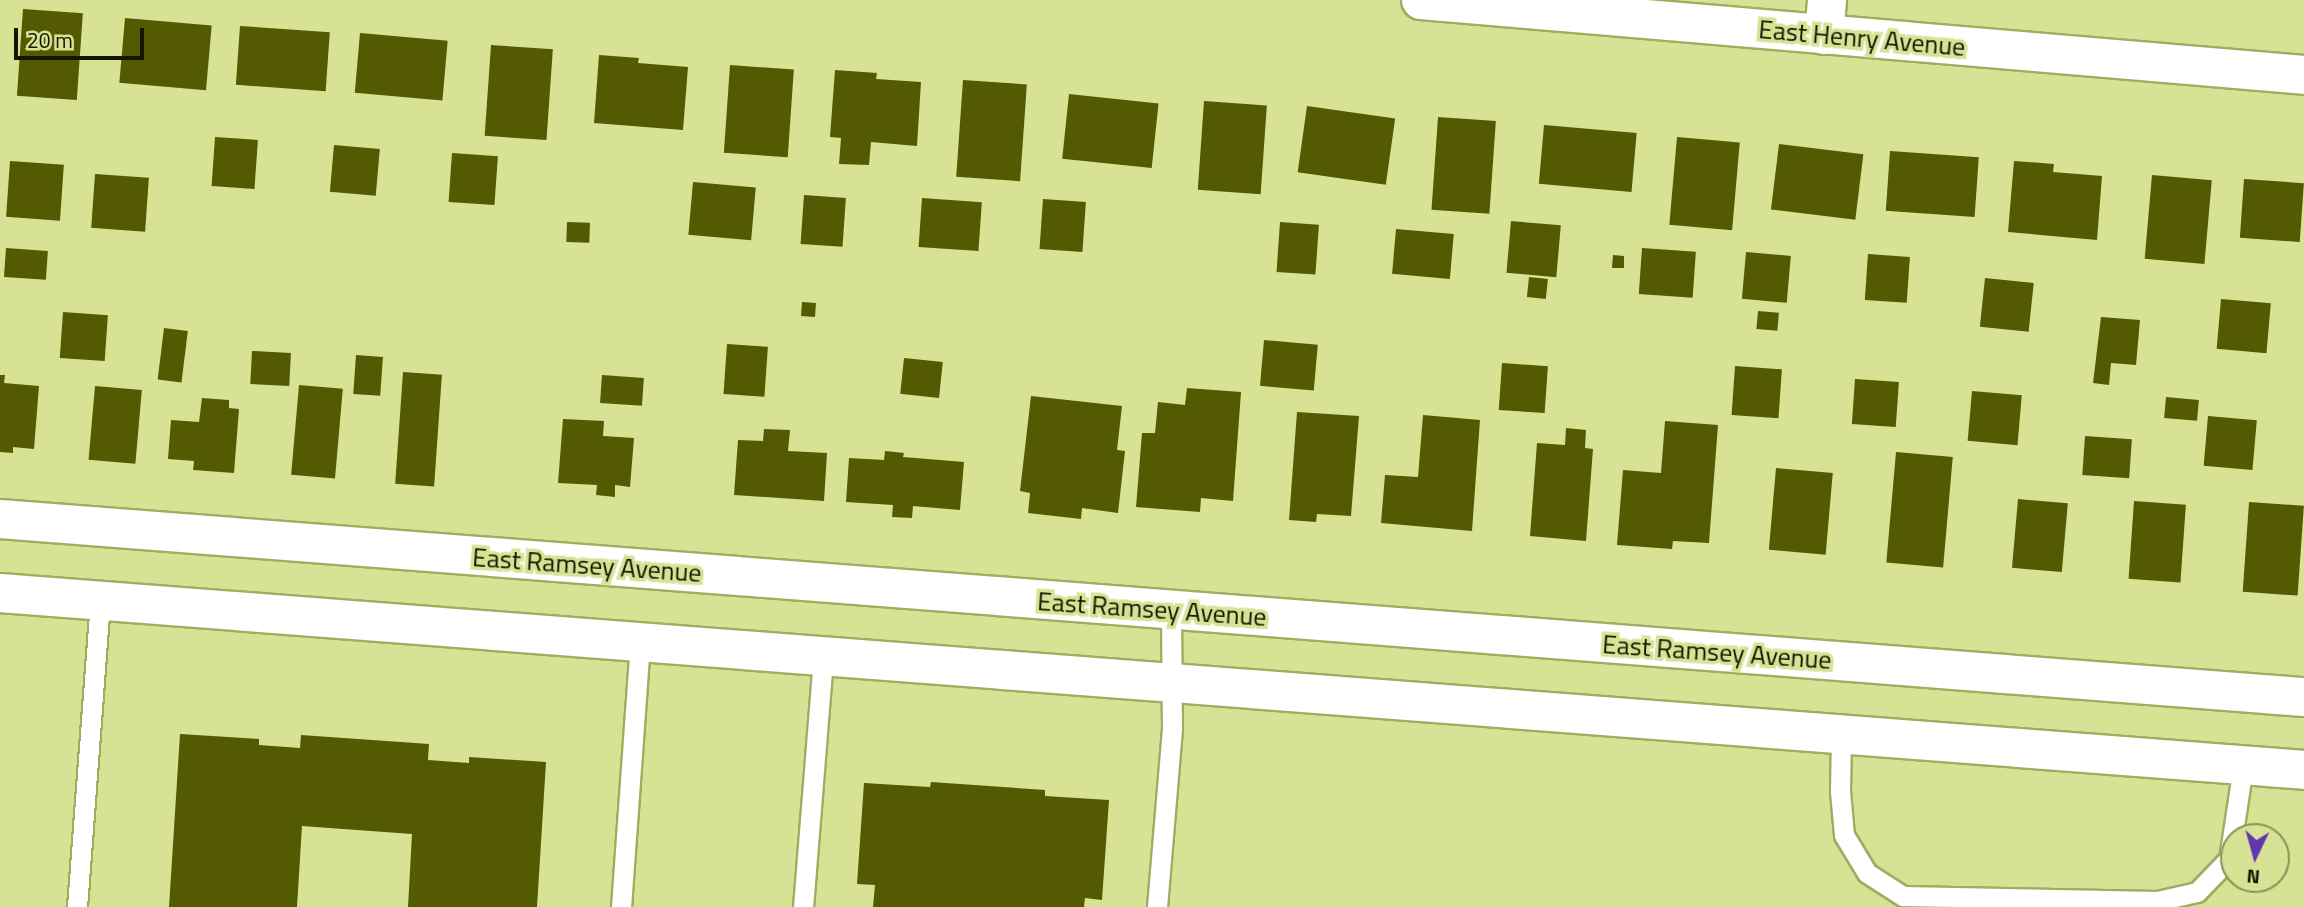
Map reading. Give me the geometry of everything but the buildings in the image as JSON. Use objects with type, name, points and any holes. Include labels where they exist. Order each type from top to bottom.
[{"type":"street","name":"East Henry Avenue","points":[[1421,0],[1826,17],[2304,75]]},
{"type":"street","name":"East Ramsey Avenue","points":[[0,519],[2304,697]]},
{"type":"street","points":[[0,593],[2304,770]]},
{"type":"lane","points":[[77,907],[100,601]]},
{"type":"lane","points":[[1157,907],[1172,729],[1171,610]]},
{"type":"lane","points":[[621,907],[640,641]]},
{"type":"lane","points":[[803,907],[822,656]]},
{"type":"lane","points":[[1841,735],[1840,791],[1844,835],[1867,873],[1903,896],[2157,901],[2197,892],[2229,859],[2243,765]]}]
